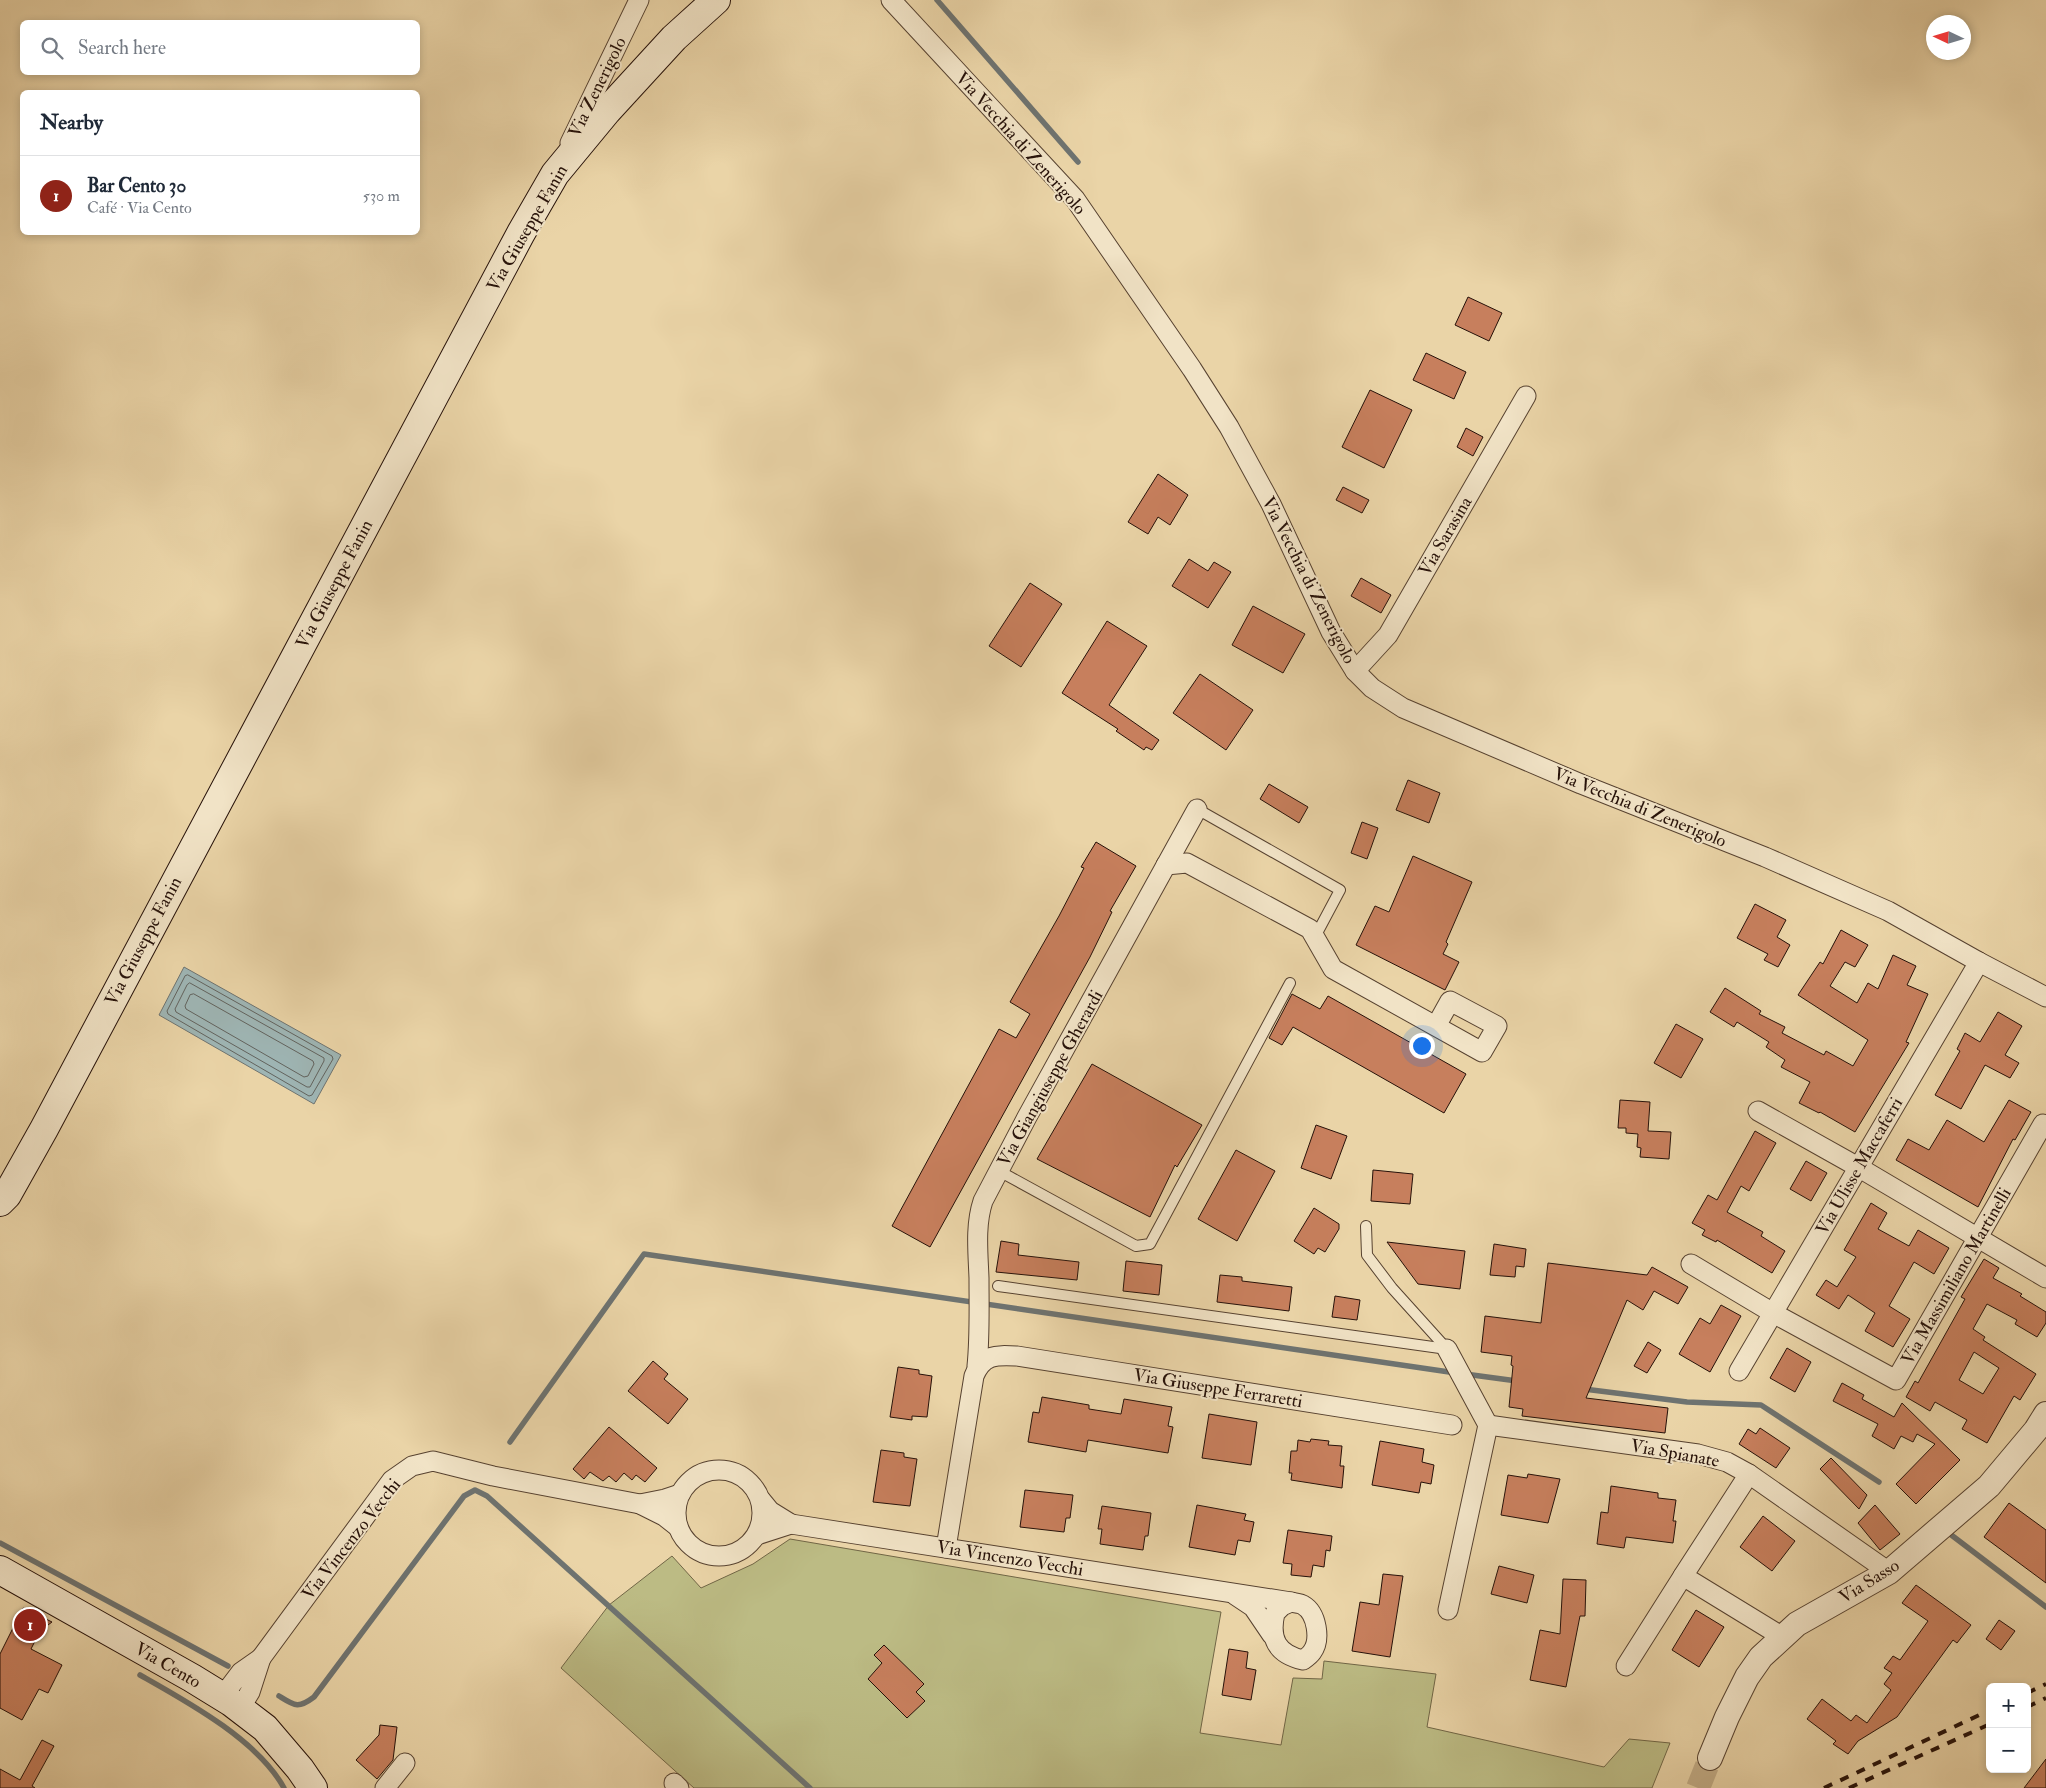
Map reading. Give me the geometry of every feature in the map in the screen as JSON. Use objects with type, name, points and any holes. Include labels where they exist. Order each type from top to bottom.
[{"type":"main road","name":"Via Giuseppe Fanin","points":[[0,1202],[7,1195],[36,1143],[502,268],[555,174],[614,104],[674,38],[716,0]]},
{"type":"main road","name":"Via Cento","points":[[0,1570],[192,1678],[231,1703],[265,1728],[300,1768],[313,1788]]},
{"type":"street","name":"Via Zenerigolo","points":[[555,174],[639,0]]},
{"type":"street","name":"Via Vecchia di Zenerigolo","points":[[891,0],[1075,200],[1229,427],[1271,504],[1331,632],[1355,671],[1372,688],[1403,708],[1888,911],[1979,962],[2046,996]]},
{"type":"street","name":"Via Sarasina","points":[[1355,671],[1388,635],[1526,396]]},
{"type":"street","name":"Via Giangiuseppe Gherardi","points":[[946,1548],[974,1376],[981,1363],[979,1215],[983,1201],[1197,809]]},
{"type":"street","points":[[1166,865],[1187,863],[1310,929],[1333,969],[1436,1026]]},
{"type":"street","name":"Via Ulisse Maccaferri","points":[[1739,1371],[1979,962]]},
{"type":"street","points":[[1758,1111],[1858,1167],[2046,1278]]},
{"type":"street","name":"Via Massimiliano Martinelli","points":[[1691,1264],[1773,1313],[1896,1380],[2043,1124]]},
{"type":"street","name":"Via Giuseppe Ferraretti","points":[[981,1363],[995,1356],[1016,1356],[1452,1425]]},
{"type":"street","points":[[1448,1610],[1488,1425],[1451,1357]]},
{"type":"street","name":"Via Sasso","points":[[1710,1758],[1727,1717],[1747,1677],[1762,1657],[1782,1636],[1796,1624],[1889,1572],[1989,1486],[2036,1430],[2046,1414]]},
{"type":"street","name":"Via Spianate","points":[[1488,1425],[1698,1454],[1727,1462],[1749,1474],[1889,1572]]},
{"type":"street","name":"Via Vincenzo Vecchi","points":[[231,1703],[241,1672],[261,1658],[392,1480],[412,1466],[433,1461],[493,1476],[640,1504],[664,1516],[678,1527]]},
{"type":"street","points":[[710,1470],[729,1471],[745,1478],[754,1486],[761,1500],[762,1518],[757,1534],[746,1548],[732,1555],[715,1557],[699,1552],[685,1541],[678,1527],[676,1509],[680,1494],[684,1487],[696,1476],[710,1470]]},
{"type":"street","points":[[1626,1666],[1749,1474]]},
{"type":"street","name":"Via Vincenzo Vecchi","points":[[640,1504],[680,1494]]},
{"type":"street","name":"Via Vincenzo Vecchi","points":[[761,1500],[770,1511],[791,1524],[1291,1602]]},
{"type":"street","name":"Via Vincenzo Vecchi","points":[[757,1534],[791,1524]]},
{"type":"street","points":[[1683,1576],[1782,1636]]},
{"type":"street","name":"Via Vincenzo Vecchi","points":[[1230,1592],[1244,1599],[1253,1607],[1272,1635]]},
{"type":"street","points":[[1291,1602],[1302,1604],[1311,1612],[1316,1622],[1316,1638],[1313,1652],[1303,1660],[1289,1657],[1280,1648],[1272,1635],[1275,1613],[1282,1606],[1291,1602]]},
{"type":"street","points":[[385,1788],[405,1763]]},
{"type":"lane","points":[[1197,809],[1340,890],[1315,938]]},
{"type":"lane","points":[[999,1172],[1136,1246],[1150,1244],[1290,983]]},
{"type":"lane","points":[[1366,1226],[1367,1255],[1392,1288],[1451,1357]]},
{"type":"lane","points":[[998,1286],[1451,1357]]},
{"type":"shaded area","points":[[790,1539],[1221,1612],[1200,1733],[1281,1745],[1293,1678],[1322,1679],[1324,1661],[1436,1674],[1427,1727],[1604,1767],[1629,1739],[1670,1743],[1652,1788],[694,1788],[561,1668],[609,1605],[672,1556],[701,1588],[753,1564]]},
{"type":"water","points":[[184,967],[341,1055],[314,1104],[159,1015]]},
{"type":"building","points":[[1468,297],[1502,313],[1489,341],[1455,325]]},
{"type":"building","points":[[1426,353],[1466,372],[1454,399],[1413,380]]},
{"type":"building","points":[[1370,390],[1412,410],[1384,468],[1342,447]]},
{"type":"building","points":[[1466,428],[1483,437],[1473,456],[1457,447]]},
{"type":"building","points":[[1158,474],[1188,495],[1170,525],[1158,517],[1148,534],[1128,522]]},
{"type":"building","points":[[1343,487],[1369,500],[1362,513],[1336,500]]},
{"type":"building","points":[[1189,559],[1208,571],[1214,562],[1231,572],[1208,608],[1172,586]]},
{"type":"building","points":[[1361,578],[1391,595],[1381,613],[1351,596]]},
{"type":"building","points":[[1030,583],[1062,604],[1021,667],[989,646]]},
{"type":"building","points":[[1253,606],[1305,634],[1283,673],[1232,645]]},
{"type":"building","points":[[1107,621],[1147,646],[1109,705],[1159,740],[1152,750],[1146,747],[1144,750],[1116,731],[1118,729],[1062,693]]},
{"type":"building","points":[[1200,674],[1253,710],[1226,750],[1173,713]]},
{"type":"building","points":[[1408,780],[1440,793],[1429,823],[1396,810]]},
{"type":"building","points":[[1269,784],[1308,807],[1299,823],[1260,799]]},
{"type":"building","points":[[1362,822],[1378,828],[1367,859],[1351,853]]},
{"type":"building","points":[[1096,842],[1136,866],[1110,911],[1112,912],[1090,957],[930,1247],[892,1226],[999,1029],[1016,1038],[1030,1014],[1010,1002],[1059,916],[1084,868],[1081,867]]},
{"type":"building","points":[[1413,856],[1472,882],[1446,942],[1448,944],[1443,954],[1459,962],[1445,990],[1356,945],[1375,906],[1389,912]]},
{"type":"building","points":[[1755,904],[1786,920],[1777,937],[1790,945],[1778,967],[1764,960],[1768,954],[1737,938]]},
{"type":"building","points":[[1841,930],[1868,945],[1855,967],[1845,962],[1830,986],[1857,1003],[1868,983],[1878,989],[1893,955],[1916,966],[1907,985],[1928,994],[1906,1042],[1909,1043],[1855,1132],[1820,1112],[1799,1103],[1810,1082],[1781,1067],[1785,1060],[1766,1047],[1769,1042],[1737,1022],[1734,1027],[1710,1012],[1725,988],[1761,1011],[1759,1014],[1785,1027],[1782,1033],[1824,1055],[1826,1051],[1853,1066],[1868,1040],[1798,995],[1820,962],[1823,964]]},
{"type":"building","points":[[1292,994],[1320,1009],[1328,996],[1466,1074],[1444,1113],[1293,1027],[1282,1045],[1269,1038]]},
{"type":"building","points":[[1998,1012],[2022,1026],[2005,1055],[2019,1063],[2010,1078],[1985,1065],[1961,1109],[1935,1095],[1960,1051],[1957,1049],[1965,1033],[1980,1042]]},
{"type":"building","points":[[1676,1024],[1703,1039],[1681,1078],[1654,1063]]},
{"type":"building","points":[[1092,1064],[1202,1125],[1177,1167],[1175,1165],[1150,1217],[1037,1159]]},
{"type":"building","points":[[1620,1100],[1650,1102],[1648,1131],[1671,1132],[1669,1159],[1640,1157],[1641,1148],[1637,1147],[1638,1134],[1626,1133],[1626,1128],[1618,1128]]},
{"type":"building","points":[[2009,1100],[2031,1112],[2015,1140],[2013,1139],[1978,1207],[1896,1160],[1908,1139],[1929,1150],[1947,1120],[1984,1142]]},
{"type":"building","points":[[1316,1125],[1347,1136],[1331,1179],[1301,1168]]},
{"type":"building","points":[[1755,1131],[1776,1143],[1749,1191],[1741,1186],[1727,1212],[1763,1232],[1761,1236],[1785,1251],[1772,1273],[1717,1240],[1716,1242],[1702,1235],[1705,1230],[1692,1223],[1708,1195],[1717,1200]]},
{"type":"building","points":[[1236,1150],[1275,1171],[1237,1241],[1198,1219]]},
{"type":"building","points":[[1806,1161],[1827,1173],[1811,1201],[1790,1189]]},
{"type":"building","points":[[1373,1170],[1413,1174],[1410,1204],[1371,1201]]},
{"type":"building","points":[[1871,1203],[1887,1213],[1878,1229],[1909,1246],[1918,1230],[1949,1248],[1934,1274],[1914,1262],[1889,1306],[1910,1319],[1893,1347],[1865,1331],[1875,1313],[1848,1295],[1839,1309],[1816,1295],[1826,1280],[1837,1287],[1856,1257],[1844,1250]]},
{"type":"building","points":[[1314,1208],[1339,1224],[1339,1229],[1325,1252],[1318,1248],[1314,1254],[1294,1241]]},
{"type":"building","points":[[1001,1241],[1019,1244],[1018,1255],[1079,1262],[1077,1280],[996,1272]]},
{"type":"building","points":[[1387,1242],[1465,1251],[1460,1289],[1418,1284]]},
{"type":"building","points":[[1494,1244],[1526,1249],[1524,1267],[1516,1266],[1515,1277],[1490,1275]]},
{"type":"building","points":[[1984,1259],[1999,1268],[1993,1278],[2022,1294],[2020,1296],[2046,1312],[2046,1323],[2037,1337],[2015,1324],[2017,1320],[1987,1304],[1973,1329],[1985,1337],[1983,1340],[2036,1374],[2020,1400],[2014,1396],[1987,1443],[1962,1429],[1967,1420],[1935,1402],[1930,1411],[1906,1397],[1915,1381],[1918,1383],[1965,1299],[1961,1297]],"holes":[[[1974,1352],[1999,1368],[1983,1394],[1959,1380]]]},
{"type":"building","points":[[1126,1261],[1162,1265],[1159,1295],[1123,1291]]},
{"type":"building","points":[[1548,1263],[1647,1275],[1652,1267],[1688,1287],[1678,1304],[1654,1291],[1643,1310],[1627,1300],[1586,1398],[1668,1408],[1665,1433],[1522,1416],[1523,1409],[1509,1407],[1513,1366],[1511,1365],[1512,1356],[1481,1352],[1485,1316],[1541,1323]]},
{"type":"building","points":[[1220,1275],[1242,1277],[1242,1281],[1292,1287],[1289,1311],[1217,1302]]},
{"type":"building","points":[[1335,1296],[1360,1300],[1357,1320],[1332,1317]]},
{"type":"building","points":[[1721,1305],[1741,1316],[1710,1372],[1679,1354],[1700,1318],[1710,1324]]},
{"type":"building","points":[[1648,1342],[1661,1350],[1647,1373],[1634,1366]]},
{"type":"building","points":[[1787,1348],[1811,1362],[1795,1392],[1770,1378]]},
{"type":"building","points":[[653,1361],[668,1374],[664,1379],[688,1399],[668,1424],[628,1391]]},
{"type":"building","points":[[898,1367],[919,1370],[919,1374],[932,1376],[927,1417],[912,1416],[912,1420],[890,1417]]},
{"type":"building","points":[[1842,1383],[1864,1395],[1862,1399],[1894,1417],[1902,1403],[1960,1460],[1916,1504],[1896,1484],[1935,1444],[1917,1434],[1913,1442],[1901,1436],[1894,1449],[1872,1436],[1878,1424],[1833,1401]]},
{"type":"building","points":[[1042,1397],[1089,1405],[1089,1409],[1121,1414],[1124,1399],[1172,1407],[1168,1426],[1173,1427],[1168,1453],[1088,1440],[1086,1452],[1028,1442],[1033,1412],[1039,1413]]},
{"type":"building","points":[[1209,1414],[1257,1422],[1251,1465],[1202,1458]]},
{"type":"building","points":[[609,1427],[657,1468],[645,1482],[636,1475],[632,1480],[624,1473],[616,1482],[609,1476],[603,1481],[590,1472],[584,1479],[573,1469]]},
{"type":"building","points":[[1760,1428],[1790,1448],[1776,1468],[1739,1444],[1748,1429],[1756,1434]]},
{"type":"building","points":[[1311,1439],[1329,1441],[1328,1445],[1342,1446],[1340,1466],[1344,1466],[1342,1488],[1291,1480],[1292,1473],[1289,1473],[1291,1451],[1297,1451],[1298,1440],[1310,1442]]},
{"type":"building","points":[[1380,1441],[1424,1449],[1422,1462],[1434,1465],[1431,1484],[1421,1482],[1419,1493],[1372,1485]]},
{"type":"building","points":[[881,1450],[904,1453],[904,1457],[917,1459],[910,1506],[873,1502]]},
{"type":"building","points":[[1831,1458],[1867,1495],[1859,1509],[1820,1469]]},
{"type":"building","points":[[1528,1474],[1560,1479],[1548,1523],[1501,1515],[1508,1475],[1527,1478]]},
{"type":"building","points":[[1611,1486],[1658,1493],[1658,1498],[1676,1500],[1673,1521],[1676,1521],[1673,1543],[1626,1537],[1624,1548],[1597,1544],[1601,1512],[1608,1513]]},
{"type":"building","points":[[1025,1490],[1073,1495],[1070,1518],[1066,1518],[1064,1532],[1020,1527]]},
{"type":"building","points":[[2009,1503],[2046,1530],[2046,1583],[1984,1537]]},
{"type":"building","points":[[1197,1505],[1246,1514],[1244,1520],[1254,1522],[1250,1542],[1238,1540],[1235,1555],[1189,1547]]},
{"type":"building","points":[[1875,1505],[1900,1534],[1880,1550],[1858,1523]]},
{"type":"building","points":[[1102,1506],[1151,1513],[1148,1536],[1145,1536],[1143,1550],[1100,1544],[1102,1529],[1098,1529]]},
{"type":"building","points":[[1763,1516],[1795,1541],[1772,1571],[1740,1547]]},
{"type":"building","points":[[1288,1530],[1332,1536],[1330,1551],[1326,1550],[1324,1567],[1313,1565],[1311,1577],[1291,1575],[1292,1564],[1283,1563]]},
{"type":"building","points":[[1499,1566],[1534,1575],[1527,1603],[1491,1594]]},
{"type":"building","points":[[1383,1574],[1403,1576],[1390,1657],[1352,1651],[1360,1602],[1379,1605]]},
{"type":"building","points":[[1563,1579],[1586,1580],[1585,1616],[1580,1616],[1566,1687],[1530,1680],[1540,1630],[1560,1634]]},
{"type":"building","points":[[1916,1585],[1971,1625],[1957,1643],[1953,1640],[1897,1717],[1858,1741],[1848,1754],[1833,1744],[1836,1741],[1807,1719],[1822,1699],[1851,1721],[1856,1715],[1867,1723],[1891,1690],[1884,1684],[1892,1673],[1884,1668],[1893,1656],[1900,1660],[1928,1621],[1902,1603]]},
{"type":"building","points":[[23,1608],[52,1622],[40,1631],[31,1649],[62,1665],[48,1693],[39,1689],[22,1720],[0,1708],[0,1654]]},
{"type":"building","points":[[1696,1610],[1724,1627],[1699,1667],[1672,1650]]},
{"type":"building","points":[[1999,1620],[2015,1631],[2001,1650],[1986,1639]]},
{"type":"building","points":[[884,1645],[924,1684],[916,1692],[925,1701],[907,1718],[868,1679],[882,1663],[874,1655]]},
{"type":"building","points":[[1229,1649],[1248,1652],[1246,1668],[1256,1670],[1251,1700],[1222,1695]]},
{"type":"building","points":[[380,1725],[397,1727],[393,1760],[377,1779],[356,1760],[379,1735]]},
{"type":"building","points":[[42,1740],[54,1746],[32,1786],[35,1788],[0,1788],[0,1769],[20,1780]]},
{"type":"building","points":[[2046,1759],[2046,1788],[2024,1788]]},
{"type":"waterway","points":[[937,0],[1078,162]]},
{"type":"waterway","points":[[510,1442],[644,1254],[1456,1373]]},
{"type":"waterway","points":[[1465,1374],[1517,1381]]},
{"type":"waterway","points":[[1584,1389],[1687,1402],[1761,1405],[1879,1482]]},
{"type":"waterway","points":[[279,1696],[296,1705],[300,1705],[314,1697],[464,1496],[475,1490],[487,1496],[810,1788]]},
{"type":"waterway","points":[[1950,1534],[2046,1607]]},
{"type":"waterway","points":[[0,1543],[228,1666]]},
{"type":"waterway","points":[[140,1675],[220,1723],[257,1754],[272,1770],[284,1788]]},
{"type":"tunnel","points":[[1698,1788],[1710,1758]]},
{"type":"railway","points":[[2031,1691],[2046,1684]]},
{"type":"railway","points":[[2031,1705],[2046,1698]]},
{"type":"railway","points":[[1824,1788],[1986,1712]]},
{"type":"railway","points":[[1849,1788],[1986,1726]]},
{"type":"place","name":"Bar Cento 30","points":[[30,1625]]}]
